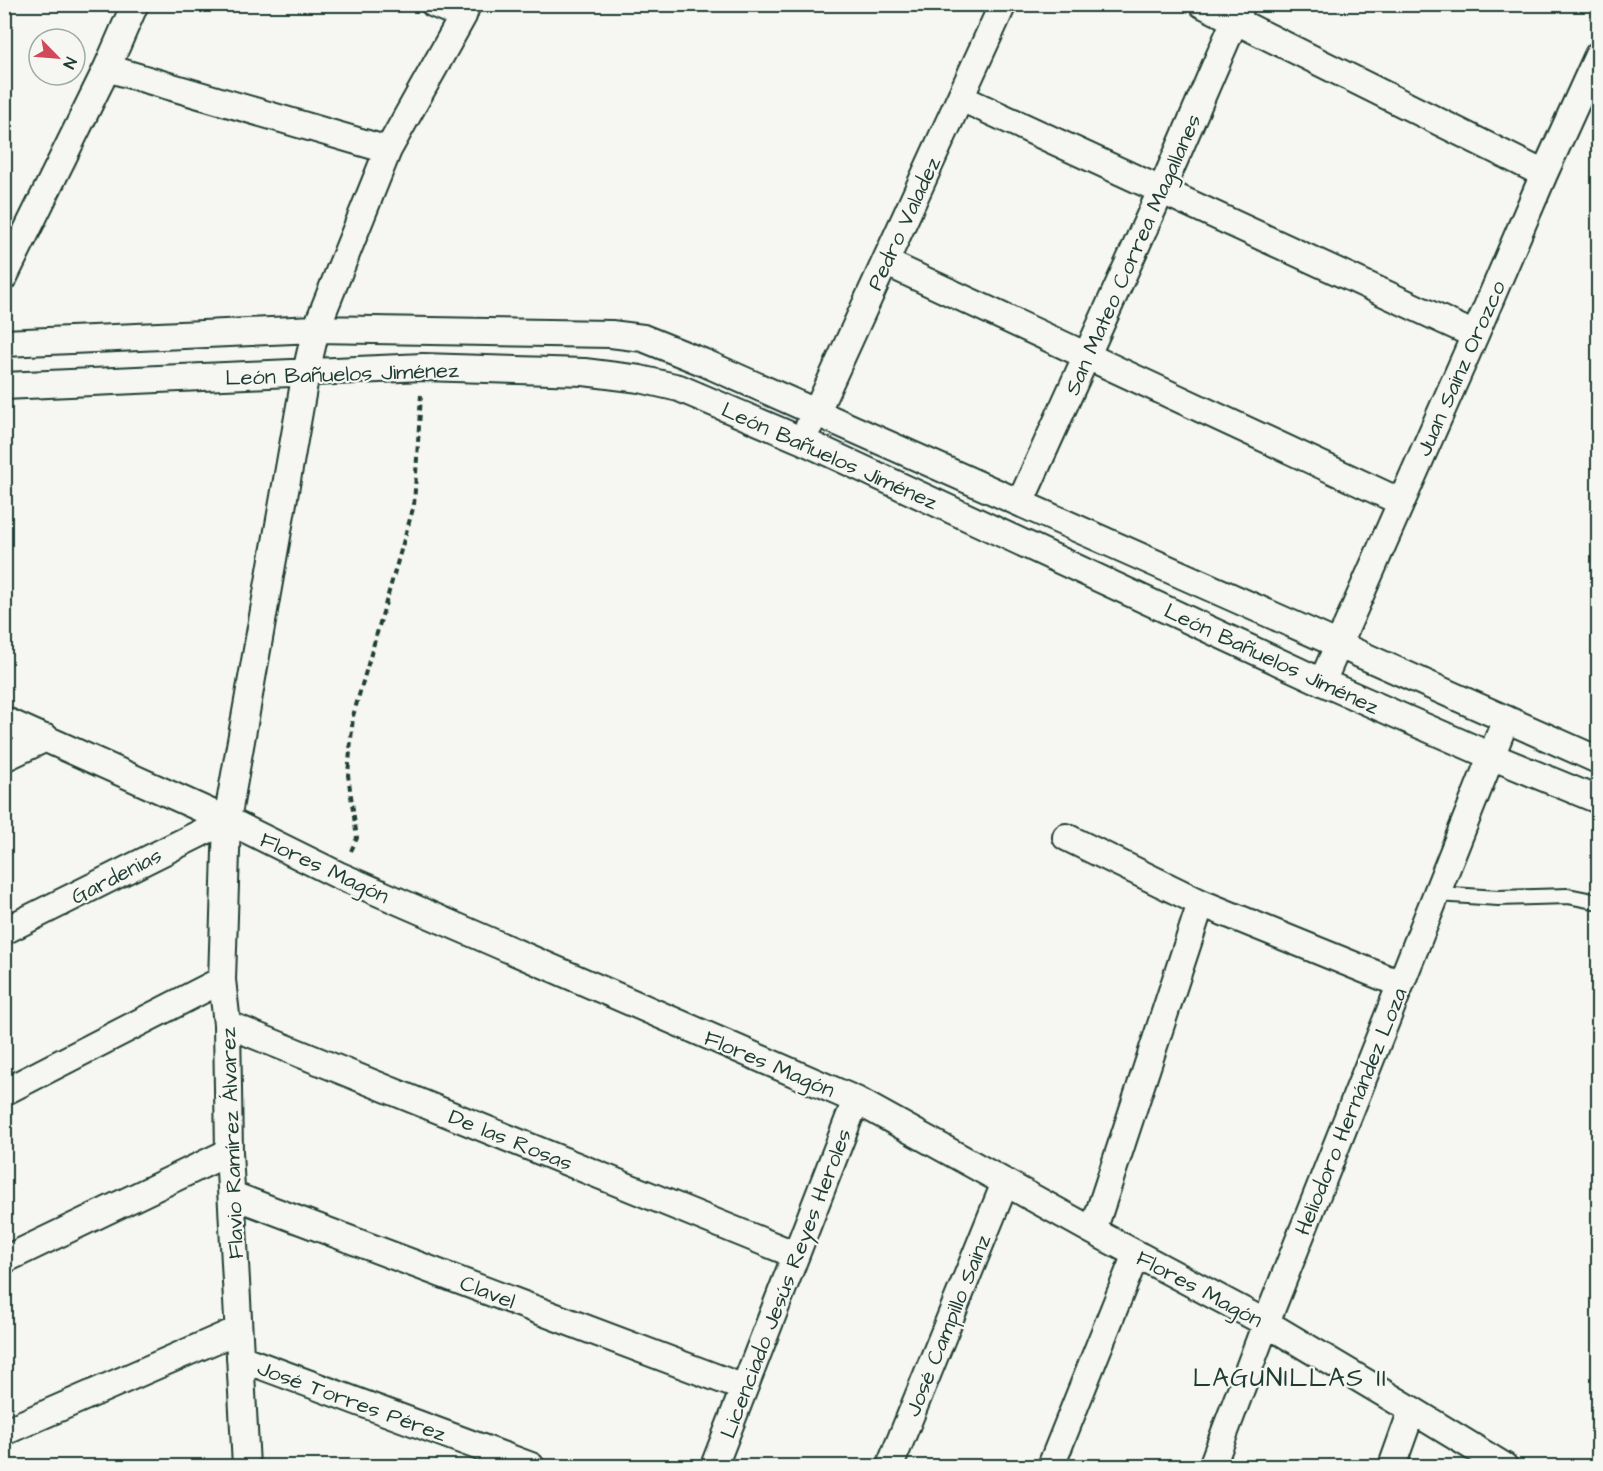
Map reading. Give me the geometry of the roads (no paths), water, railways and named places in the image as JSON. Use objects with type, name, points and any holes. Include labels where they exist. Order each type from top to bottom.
[{"type":"street","points":[[4,277],[107,68],[135,4]]},
{"type":"street","points":[[434,4],[465,10]]},
{"type":"street","name":"Pedro Valadez","points":[[801,440],[816,412],[1003,4]]},
{"type":"street","points":[[1202,4],[1239,13],[1544,174]]},
{"type":"street","name":"Flavio Ramírez Álvarez","points":[[246,1467],[229,1152],[227,1024],[222,980],[227,820],[306,372],[316,329],[388,150],[465,10]]},
{"type":"street","name":"San Mateo Correa Magallanes","points":[[1020,503],[1239,13]]},
{"type":"street","name":"Juan Sainz Orozco","points":[[1322,682],[1544,174],[1599,55]]},
{"type":"street","points":[[107,68],[388,150]]},
{"type":"street","points":[[961,98],[1475,335]]},
{"type":"street","points":[[885,262],[1401,502]]},
{"type":"street","name":"León Bañuelos Jiménez","points":[[4,343],[316,329],[611,333],[643,338],[705,363],[1599,760]]},
{"type":"street","points":[[640,379],[643,338]]},
{"type":"street","name":"León Bañuelos Jiménez","points":[[4,386],[423,368],[584,372],[640,379],[679,388],[801,440],[1322,682],[1491,756],[1599,800]]},
{"type":"street","name":"Heliodoro Hernández Loza","points":[[1212,1467],[1266,1323],[1506,719]]},
{"type":"street","name":"Flores Magón","points":[[4,720],[227,820],[338,875],[856,1100],[1093,1231],[1266,1323],[1504,1467]]},
{"type":"street","points":[[4,758],[46,738]]},
{"type":"street","name":"Gardenias","points":[[4,931],[227,820]]},
{"type":"street","points":[[1066,837],[1201,903],[1400,984]]},
{"type":"street","points":[[1093,1231],[1201,903]]},
{"type":"street","points":[[4,1092],[222,980]]},
{"type":"street","name":"De las Rosas","points":[[227,1024],[796,1254]]},
{"type":"street","name":"Licenciado Jesús Reyes Heroles","points":[[714,1467],[856,1100]]},
{"type":"street","points":[[4,1260],[229,1152]]},
{"type":"street","name":"José Campillo Sainz","points":[[890,1467],[1005,1183]]},
{"type":"street","name":"Clavel","points":[[232,1195],[744,1388]]},
{"type":"street","points":[[1051,1467],[1136,1254]]},
{"type":"street","points":[[4,1432],[238,1330]]},
{"type":"street","name":"José Torres Pérez","points":[[240,1358],[531,1467]]},
{"type":"street","points":[[1392,1467],[1412,1410]]},
{"type":"lane","points":[[1437,894],[1498,898],[1568,896],[1599,903]]},
{"type":"district","name":"LAGUNILLAS II","points":[[1290,1377]]}]
